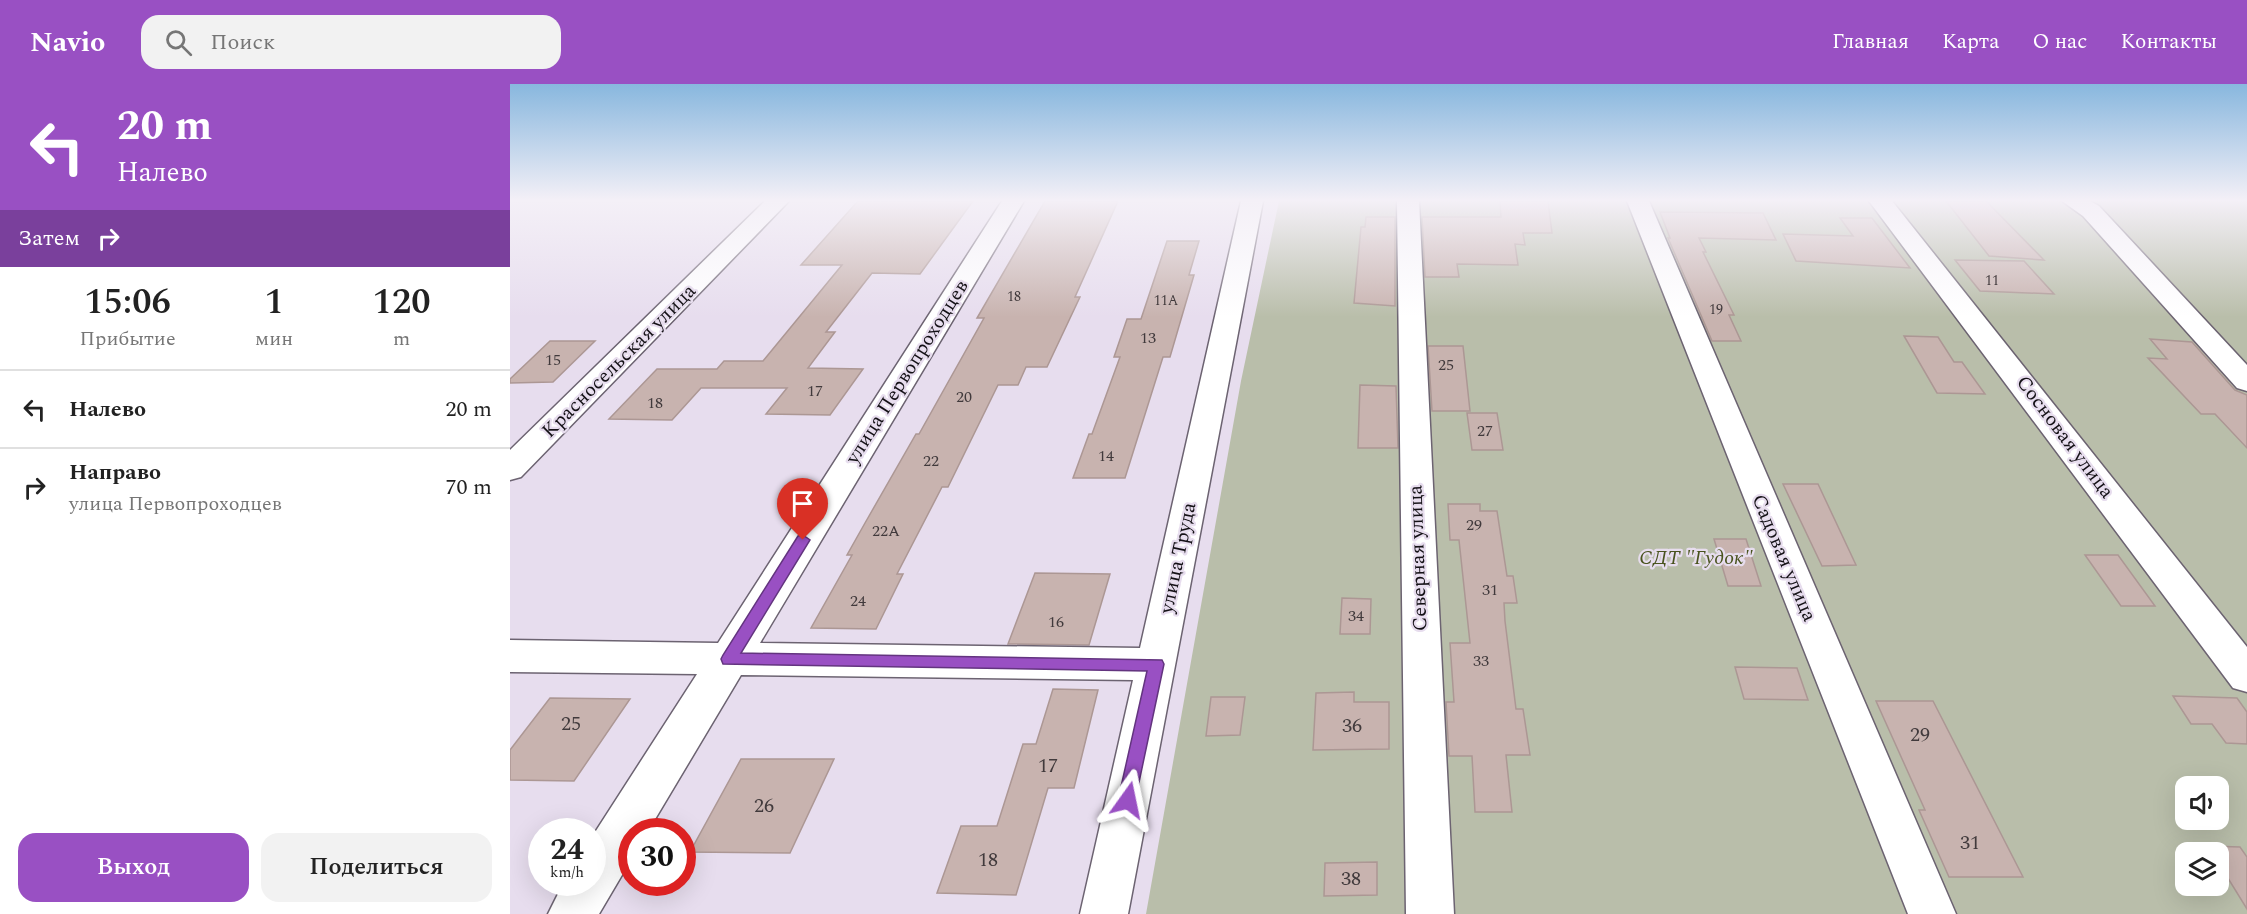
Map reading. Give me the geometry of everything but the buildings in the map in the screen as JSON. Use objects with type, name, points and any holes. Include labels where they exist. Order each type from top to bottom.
[{"type":"street","name":"Красносельская улица","points":[[510,470],[739,240]]},
{"type":"street","name":"улица Первопроходцев","points":[[606,858],[989,240]]},
{"type":"street","name":"улица Труда","points":[[1104,914],[1244,240]]},
{"type":"street","name":"Северная улица","points":[[1409,240],[1430,914]]},
{"type":"street","name":"Садовая улица","points":[[1654,240],[1932,914]]},
{"type":"street","name":"Сосновая улица","points":[[1910,240],[2247,676]]},
{"type":"street","points":[[2117,240],[2247,382]]},
{"type":"street","points":[[510,656],[1156,664]]},
{"type":"street","name":"улица Первопроходцев","points":[[572,914],[583,896]]},
{"type":"green space","name":"СДТ \"Гудок\"","points":[[1271,240],[2247,240],[2247,914],[1146,914],[1241,381]]},
{"type":"route","points":[[803,540],[729,659],[1156,664],[1128,800]]}]
